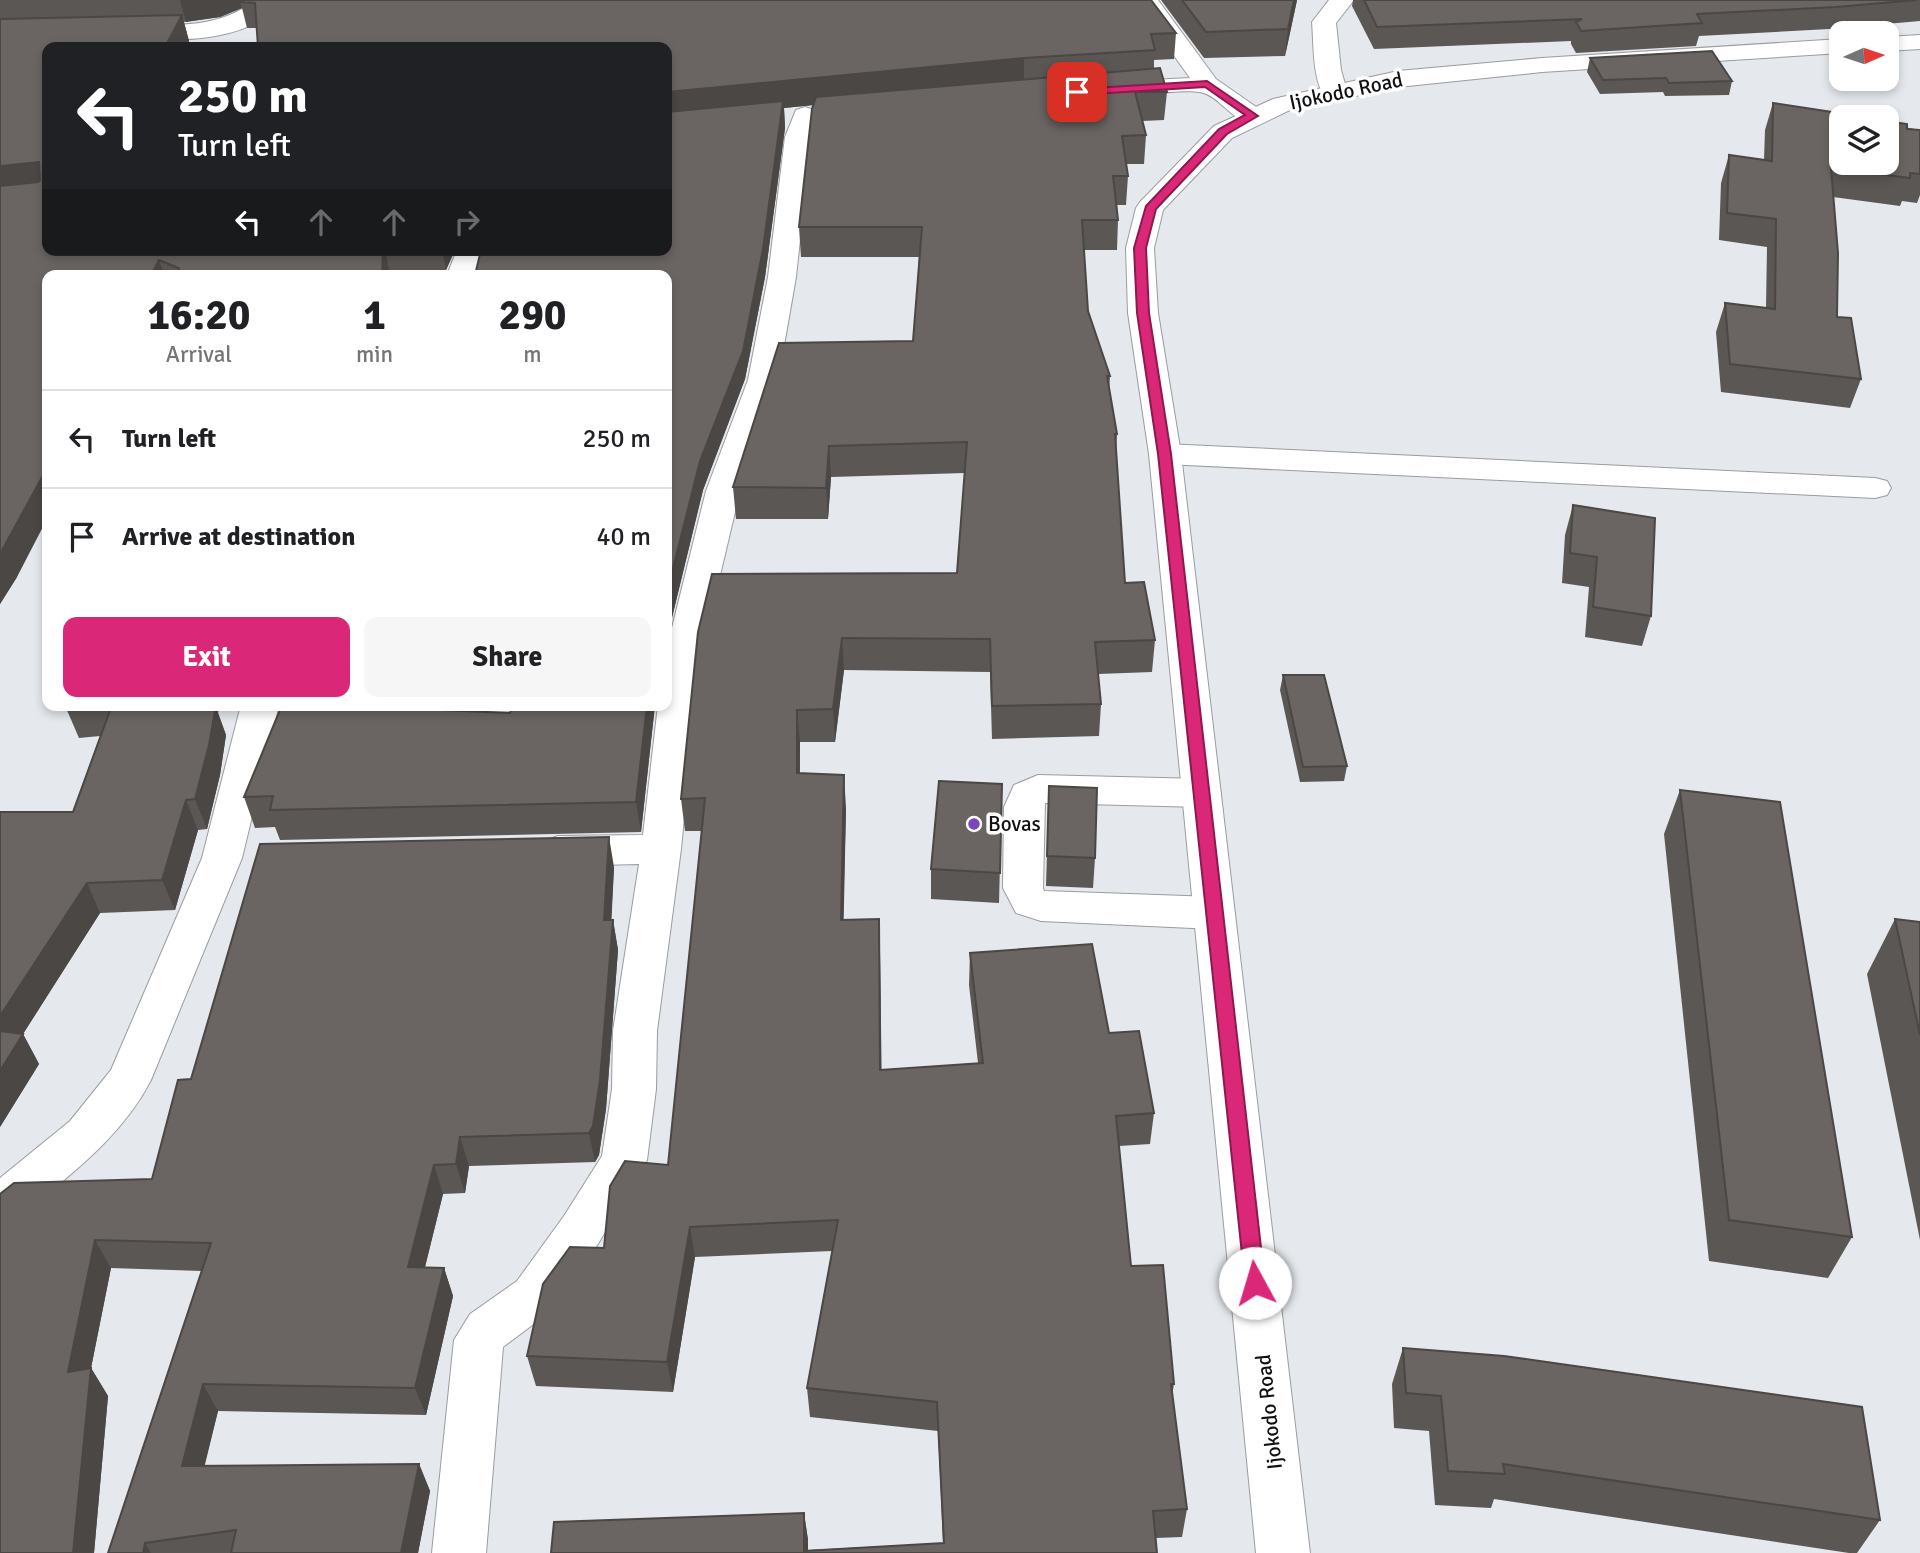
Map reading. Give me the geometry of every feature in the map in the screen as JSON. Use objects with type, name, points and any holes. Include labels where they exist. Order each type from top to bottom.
[{"type":"street","points":[[106,34],[186,32],[227,26],[258,12],[270,0]]},
{"type":"street","points":[[1146,0],[1207,84],[1253,116]]},
{"type":"street","points":[[1335,94],[1324,41],[1324,22],[1342,0]]},
{"type":"street","points":[[1899,43],[1920,42]]},
{"type":"street","name":"Ijokodo Road","points":[[1283,1553],[1165,454],[1143,313],[1140,248],[1150,208],[1223,132],[1282,104],[1335,94],[1350,87],[1448,73],[1692,54],[1829,47]]},
{"type":"street","points":[[1090,91],[1207,84]]},
{"type":"street","points":[[459,1553],[479,1340],[487,1330],[534,1296],[582,1230],[624,1160],[634,1089],[635,1031],[661,849],[681,664],[723,491],[763,380],[782,277],[798,137],[805,115]]},
{"type":"street","points":[[1165,454],[1875,488]]},
{"type":"street","points":[[0,1206],[86,1134],[129,1080],[222,858],[259,711]]},
{"type":"street","points":[[1202,793],[1038,789],[1028,795],[1024,807],[1023,888],[1025,898],[1032,904],[1041,906],[1214,913]]},
{"type":"street","points":[[524,852],[661,849]]},
{"type":"street","points":[[222,858],[263,857]]},
{"type":"building","points":[[1151,0],[1176,33],[1151,34],[1155,50],[1024,58],[672,92],[672,42],[258,42],[255,3],[240,2]]},
{"type":"building","points":[[1182,0],[1294,0],[1288,29],[1206,32]]},
{"type":"building","points":[[1364,0],[1917,0],[1697,14],[1702,23],[1581,31],[1576,22],[1582,19],[1377,27]]},
{"type":"building","points":[[182,15],[168,42],[42,42],[42,256],[383,256],[382,270],[178,270],[159,260],[154,270],[42,270],[42,477],[0,554],[0,186],[40,180],[39,162],[0,166],[0,19]]},
{"type":"building","points":[[1712,51],[1732,81],[1669,83],[1666,78],[1603,80],[1590,58]]},
{"type":"building","points":[[1160,68],[1167,92],[1135,92],[1146,135],[1122,136],[1128,176],[1113,176],[1118,220],[1082,220],[1088,311],[1110,376],[1107,376],[1117,434],[1125,583],[1144,582],[1155,640],[1095,642],[1101,704],[992,706],[990,639],[842,638],[833,709],[797,710],[797,773],[844,775],[841,920],[879,919],[880,1070],[983,1063],[970,953],[1092,944],[1109,1033],[1139,1031],[1154,1113],[1116,1116],[1131,1266],[1163,1265],[1174,1384],[1171,1384],[1187,1509],[1153,1511],[1157,1553],[551,1553],[554,1522],[804,1513],[804,1551],[944,1543],[937,1402],[807,1388],[838,1220],[690,1227],[667,1362],[527,1356],[543,1284],[570,1247],[604,1248],[610,1186],[625,1161],[668,1165],[705,798],[681,799],[698,632],[712,574],[957,573],[967,442],[829,446],[826,488],[733,487],[779,343],[913,341],[922,227],[799,227],[812,109],[816,97]]},
{"type":"building","points":[[783,101],[763,249],[743,351],[700,461],[672,572],[672,270],[476,270],[480,256],[672,256],[672,112]]},
{"type":"building","points":[[1773,103],[1829,112],[1829,175],[1832,175],[1838,253],[1837,317],[1851,318],[1861,379],[1730,364],[1725,303],[1775,309],[1776,219],[1727,213],[1729,155],[1772,161]]},
{"type":"building","points":[[1899,123],[1907,124],[1907,129],[1920,130],[1920,174],[1910,173],[1910,178],[1886,175],[1899,175]]},
{"type":"building","points":[[1573,505],[1655,518],[1651,616],[1593,607],[1597,557],[1570,553]]},
{"type":"building","points":[[1283,675],[1324,675],[1347,766],[1303,767]]},
{"type":"building","points":[[110,711],[215,711],[195,799],[186,800],[162,880],[87,883],[0,1016],[0,812],[73,812]]},
{"type":"building","points":[[280,711],[646,711],[636,802],[270,810],[273,796],[244,797]]},
{"type":"building","points":[[939,781],[1002,784],[1000,873],[931,869]]},
{"type":"building","points":[[1049,786],[1097,788],[1095,858],[1047,856]]},
{"type":"building","points":[[1680,790],[1780,802],[1852,1237],[1729,1220]]},
{"type":"building","points":[[609,837],[604,920],[613,920],[600,1080],[593,1126],[589,1133],[460,1137],[456,1164],[434,1165],[408,1267],[444,1268],[415,1388],[203,1384],[182,1466],[419,1464],[401,1553],[231,1553],[236,1530],[145,1543],[143,1553],[108,1553],[211,1243],[95,1240],[68,1372],[91,1368],[73,1553],[0,1553],[0,1194],[14,1183],[152,1179],[178,1080],[191,1079],[260,844]]},
{"type":"building","points":[[1895,919],[1920,922],[1920,1035]]},
{"type":"building","points":[[0,1031],[23,1034],[0,1071]]},
{"type":"building","points":[[1403,1348],[1504,1356],[1862,1407],[1880,1520],[1503,1464],[1505,1474],[1448,1471],[1441,1396],[1406,1393]]},
{"type":"place","name":"Bovas","points":[[974,824]]},
{"type":"route","points":[[1077,92],[1207,84],[1253,116],[1223,132],[1150,208],[1140,248],[1143,313],[1165,454],[1255,1283]]}]
